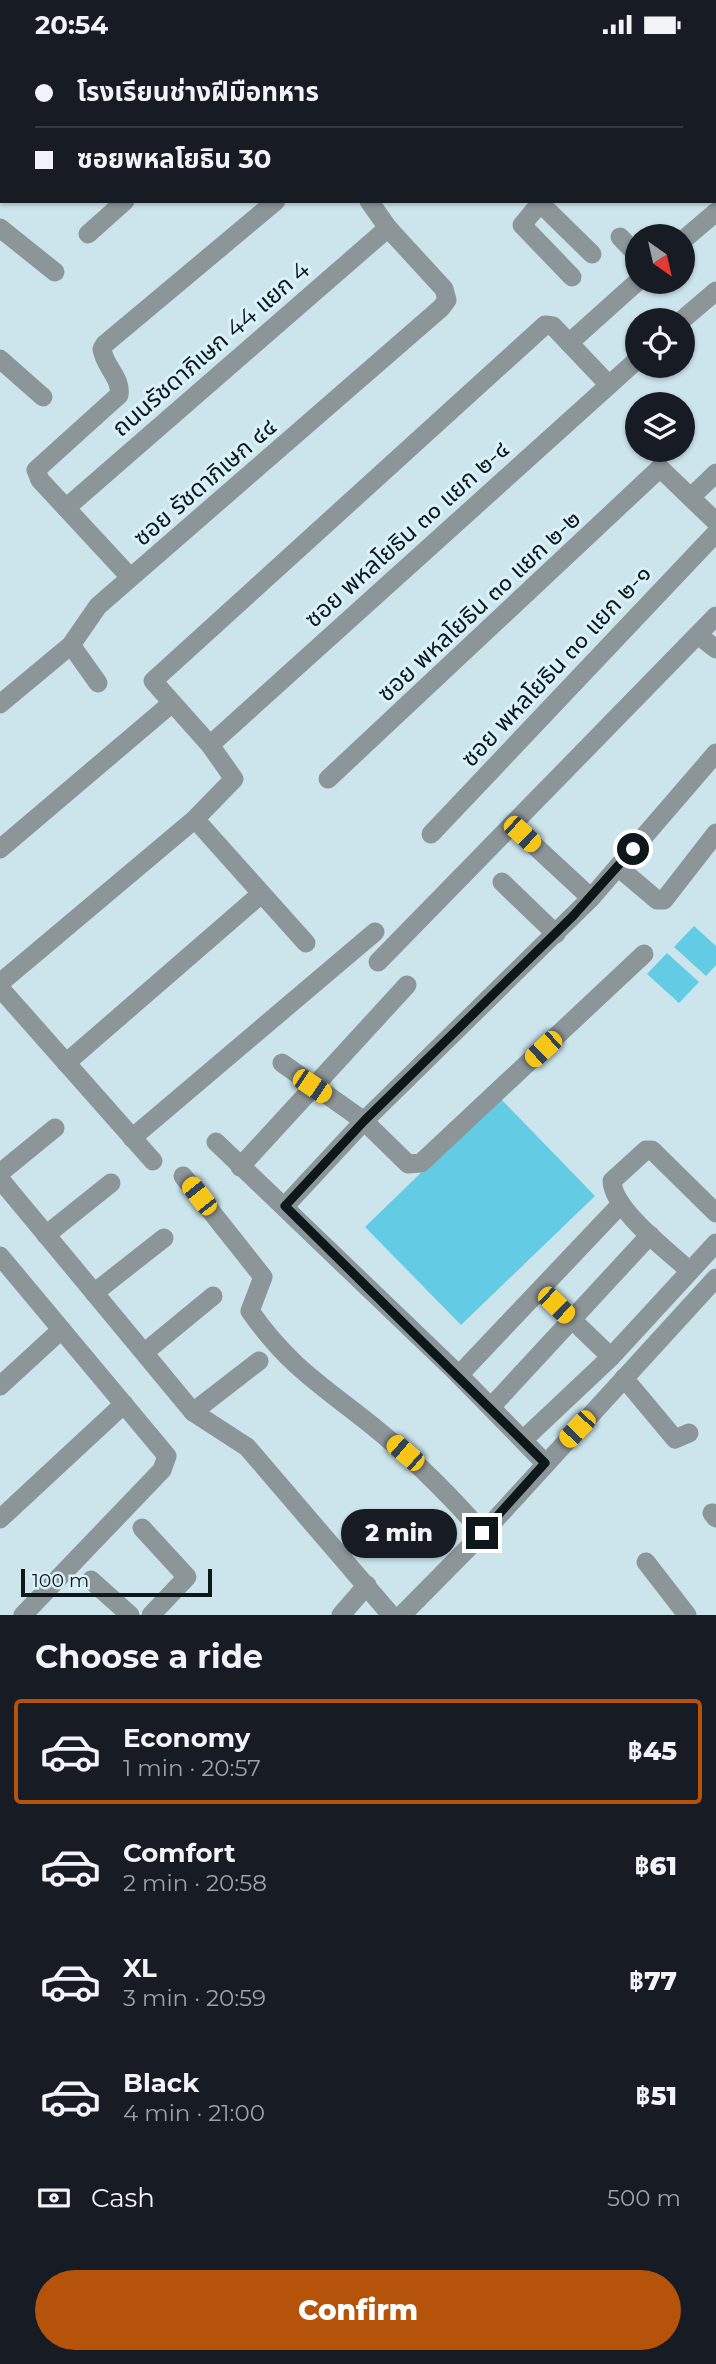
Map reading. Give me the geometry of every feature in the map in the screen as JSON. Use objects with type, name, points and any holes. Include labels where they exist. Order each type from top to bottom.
[{"type":"street","points":[[88,234],[123,203]]},
{"type":"street","points":[[130,577],[40,480],[36,470],[119,395],[119,384],[103,356],[102,349],[274,203]]},
{"type":"street","points":[[373,203],[388,228]]},
{"type":"street","points":[[540,203],[522,225],[572,277]]},
{"type":"street","points":[[542,203],[592,254]]},
{"type":"street","points":[[695,230],[716,212]]},
{"type":"street","points":[[0,228],[55,272]]},
{"type":"street","name":"ถนนรัชดาภิเษก 44 แยก 4","points":[[66,508],[388,228]]},
{"type":"street","name":"ซอย รัชดาภิเษก ๔๔","points":[[0,704],[72,645],[89,617],[130,577],[320,415],[447,300],[444,289],[388,228]]},
{"type":"street","points":[[620,237],[625,242]]},
{"type":"street","points":[[695,309],[716,291]]},
{"type":"street","points":[[569,342],[625,293]]},
{"type":"street","points":[[0,983],[195,819],[234,779],[210,745],[153,681],[549,324],[609,385]]},
{"type":"street","points":[[0,359],[43,397]]},
{"type":"street","name":"ซอย พหลโยธิน ๓๐ แยก ๒-๔","points":[[210,745],[625,371]]},
{"type":"street","name":"ซอย พหลโยธิน ๓๐ แยก ๒-๒","points":[[328,779],[662,467],[691,497]]},
{"type":"street","points":[[716,473],[691,497],[716,522]]},
{"type":"street","name":"ซอย พหลโยธิน ๓๐ แยก ๒-๑","points":[[431,834],[716,533]]},
{"type":"street","points":[[378,962],[716,616]]},
{"type":"street","points":[[698,635],[716,649]]},
{"type":"street","points":[[72,645],[98,684]]},
{"type":"street","points":[[0,849],[172,703]]},
{"type":"street","points":[[285,1206],[364,1121],[556,934],[713,763]]},
{"type":"street","points":[[195,819],[306,943]]},
{"type":"street","points":[[522,834],[590,898]]},
{"type":"street","points":[[618,867],[657,900],[664,900],[716,834]]},
{"type":"street","points":[[502,882],[556,934]]},
{"type":"street","points":[[66,1063],[261,894]]},
{"type":"street","points":[[132,1138],[375,932]]},
{"type":"street","points":[[282,1063],[364,1121],[408,1164],[421,1163],[644,954]]},
{"type":"street","points":[[240,1167],[407,985]]},
{"type":"street","points":[[0,988],[153,1161]]},
{"type":"street","points":[[0,1173],[55,1128]]},
{"type":"street","points":[[216,1142],[459,1375],[545,1463]]},
{"type":"street","points":[[690,1271],[621,1204],[612,1189],[612,1181],[646,1150],[652,1150],[716,1213]]},
{"type":"street","points":[[183,1175],[263,1277],[250,1311],[273,1344],[337,1402],[405,1453],[446,1491],[482,1533]]},
{"type":"street","points":[[0,1179],[193,1412],[247,1447],[391,1615]]},
{"type":"street","points":[[46,1235],[111,1183]]},
{"type":"street","points":[[459,1375],[621,1204]]},
{"type":"street","points":[[491,1407],[650,1235]]},
{"type":"street","points":[[94,1293],[164,1238]]},
{"type":"street","points":[[523,1440],[611,1357],[716,1243]]},
{"type":"street","points":[[2,1262],[164,1450],[167,1463],[23,1615]]},
{"type":"street","points":[[402,1615],[482,1533],[715,1282]]},
{"type":"street","points":[[541,1290],[611,1357]]},
{"type":"street","points":[[145,1352],[214,1296]]},
{"type":"street","points":[[0,1386],[61,1330]]},
{"type":"street","points":[[193,1412],[259,1361]]},
{"type":"street","points":[[624,1378],[674,1439],[689,1433]]},
{"type":"street","points":[[0,1519],[124,1404]]},
{"type":"street","points":[[142,1528],[187,1577],[152,1615]]},
{"type":"street","points":[[646,1562],[687,1615]]},
{"type":"street","points":[[91,1580],[130,1615]]},
{"type":"street","points":[[341,1615],[367,1585]]},
{"type":"shaded area","points":[[694,926],[716,946],[716,965],[706,976],[674,947]]},
{"type":"shaded area","points":[[667,953],[699,982],[679,1003],[647,974]]},
{"type":"shaded area","points":[[499,1097],[595,1196],[461,1325],[365,1227]]},
{"type":"route","points":[[482,1533],[545,1463],[459,1375],[285,1206],[364,1121],[573,916],[633,849]]}]
